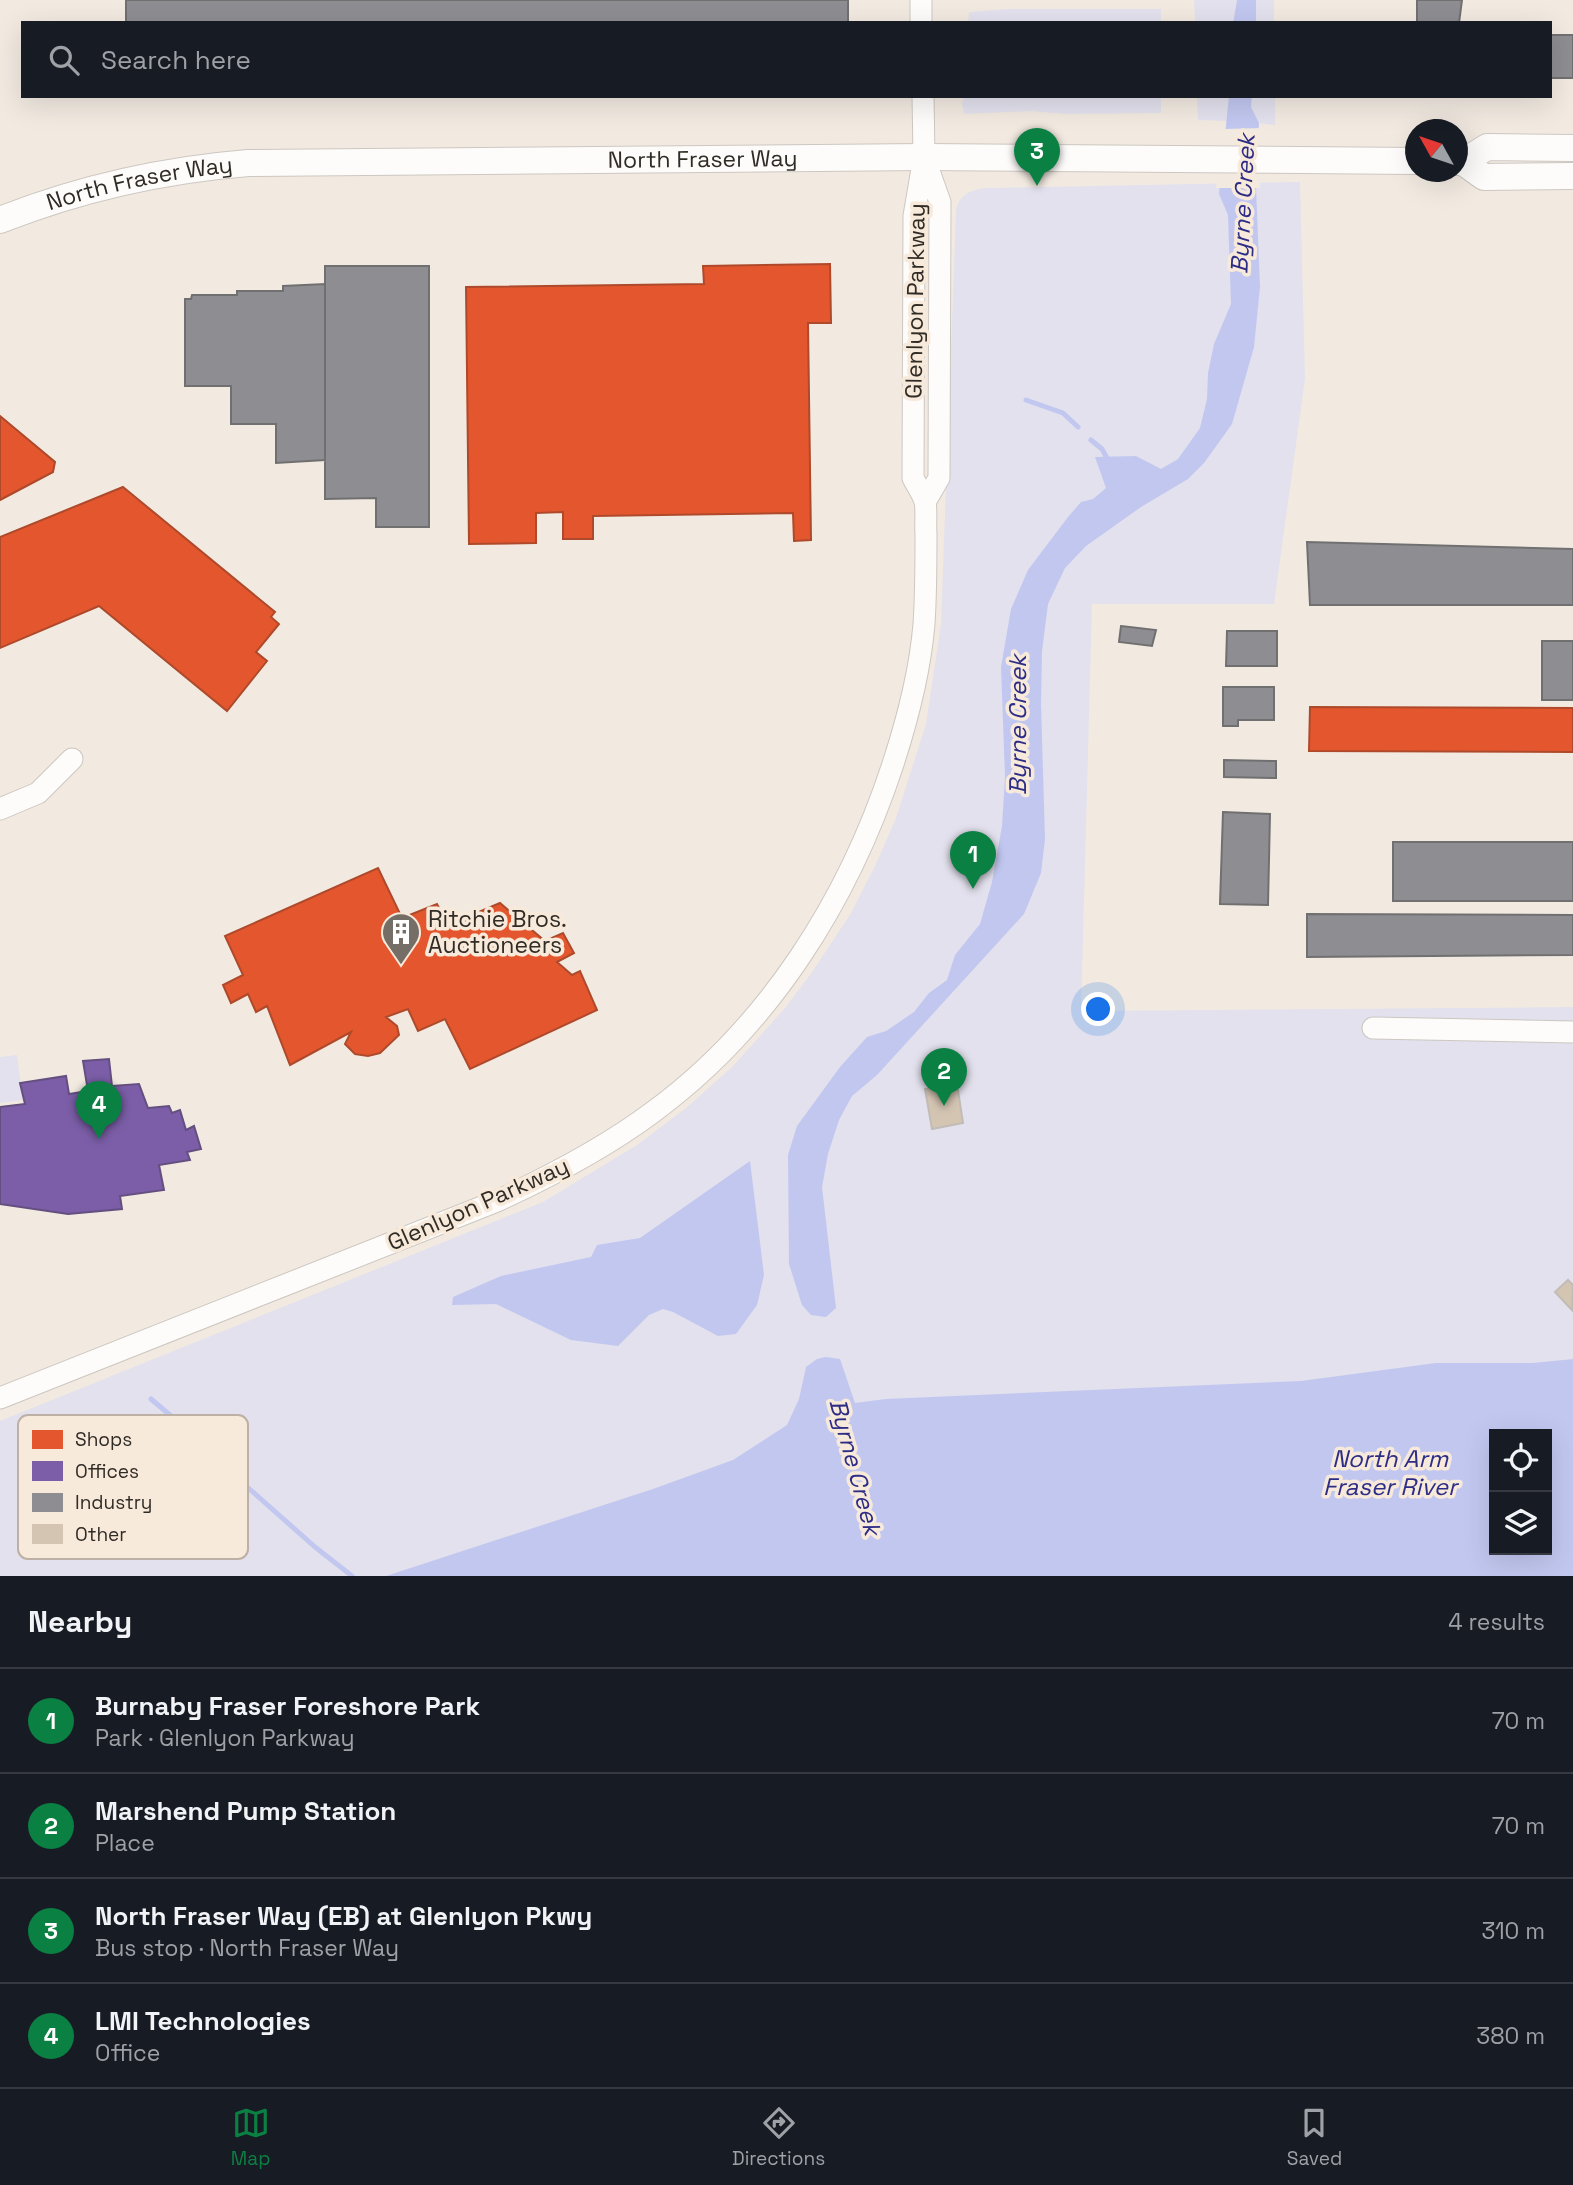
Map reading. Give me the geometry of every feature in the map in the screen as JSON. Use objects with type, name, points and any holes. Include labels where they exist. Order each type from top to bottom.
[{"type":"street","points":[[921,0],[921,21]]},
{"type":"street","name":"Glenlyon Parkway","points":[[0,1398],[420,1232],[547,1178],[607,1143],[686,1086],[741,1030],[786,976],[843,887],[878,809],[907,722],[917,678],[926,589],[925,502],[913,478],[914,216],[924,157],[923,98]]},
{"type":"street","points":[[1468,158],[1487,147],[1573,148]]},
{"type":"street","name":"North Fraser Way","points":[[0,220],[43,203],[118,182],[166,172],[248,163],[924,157],[1405,161]]},
{"type":"street","points":[[1468,167],[1484,177],[1573,176]]},
{"type":"street","points":[[0,808],[38,793],[72,759]]},
{"type":"street","points":[[1373,1028],[1573,1032]]},
{"type":"shaded area","points":[[1194,0],[1237,0],[1233,21],[1195,21]]},
{"type":"shaded area","points":[[1256,0],[1274,0],[1274,21],[1256,21]]},
{"type":"shaded area","points":[[1009,9],[1161,9],[1161,21],[968,21],[969,12]]},
{"type":"shaded area","points":[[964,98],[1161,98],[1161,113],[1067,114],[1030,111],[964,114]]},
{"type":"shaded area","points":[[1197,98],[1229,98],[1228,121],[1198,120]]},
{"type":"shaded area","points":[[1252,98],[1275,98],[1275,125],[1259,123],[1251,107]]},
{"type":"shaded area","points":[[1300,182],[1305,379],[1274,604],[1092,604],[1081,1011],[1573,1007],[1573,1390],[829,1445],[573,1576],[0,1576],[0,1421],[543,1202],[637,1145],[686,1108],[733,1066],[785,1008],[812,972],[851,913],[875,866],[896,818],[926,724],[941,624],[956,212],[962,197],[986,188]]},
{"type":"shaded area","points":[[17,1055],[23,1100],[0,1103],[0,1057]]},
{"type":"water","points":[[1237,0],[1256,0],[1256,21],[1233,21]]},
{"type":"water","name":"Byrne Creek","points":[[1229,98],[1252,98],[1251,107],[1259,123],[1256,187],[1260,287],[1254,347],[1232,424],[1204,463],[1188,479],[1141,507],[1086,546],[1065,568],[1048,604],[1042,651],[1045,839],[1041,873],[1024,914],[877,1075],[852,1096],[839,1120],[828,1154],[822,1187],[836,1308],[826,1317],[811,1315],[802,1305],[789,1264],[788,1155],[797,1126],[840,1067],[867,1037],[886,1031],[914,1012],[929,993],[947,980],[955,955],[980,924],[992,882],[1002,826],[1005,777],[1001,667],[1011,609],[1028,570],[1068,517],[1081,502],[1093,499],[1106,488],[1095,457],[1136,456],[1161,469],[1178,459],[1200,428],[1207,399],[1208,373],[1214,344],[1231,304],[1228,215],[1219,194]]},
{"type":"water","points":[[750,1161],[764,1275],[757,1305],[736,1334],[718,1336],[663,1309],[649,1315],[618,1346],[571,1340],[496,1304],[452,1305],[453,1297],[501,1276],[591,1257],[597,1245],[640,1238]]},
{"type":"water","name":"North Arm Fraser River","points":[[817,1359],[840,1359],[855,1403],[886,1399],[1301,1381],[1436,1363],[1533,1363],[1573,1359],[1573,1576],[386,1576],[653,1489],[733,1460],[787,1425],[799,1399],[806,1367]]},
{"type":"pier","points":[[1263,128],[1260,188],[1216,188],[1224,129]]},
{"type":"building: Shops","points":[[830,264],[831,323],[808,323],[811,540],[794,541],[793,513],[593,516],[593,539],[563,539],[563,512],[536,513],[536,543],[469,544],[466,287],[704,284],[703,266]]},
{"type":"building: Shops","points":[[0,416],[55,462],[53,472],[0,500]]},
{"type":"building: Shops","points":[[123,487],[275,612],[271,617],[279,624],[256,652],[267,661],[227,711],[99,606],[0,648],[0,537]]},
{"type":"building: Shops","points":[[1310,707],[1573,708],[1573,752],[1309,751]]},
{"type":"building: Shops","name":"Ritchie Bros. Auctioneers","points":[[378,868],[402,918],[437,904],[448,925],[500,903],[545,941],[563,933],[574,953],[557,962],[572,975],[580,971],[597,1010],[470,1069],[445,1019],[418,1031],[408,1009],[386,1017],[397,1026],[399,1035],[380,1053],[368,1056],[355,1054],[345,1044],[351,1032],[290,1065],[267,1006],[256,1012],[248,994],[231,1003],[223,985],[243,975],[225,936]]},
{"type":"building: Offices","points":[[109,1059],[112,1086],[139,1084],[148,1108],[169,1106],[172,1113],[180,1110],[186,1130],[194,1126],[201,1149],[187,1152],[190,1160],[159,1165],[164,1190],[120,1196],[122,1209],[68,1214],[0,1204],[0,1107],[25,1104],[20,1083],[66,1076],[69,1094],[88,1091],[83,1061]]},
{"type":"building: Industry","points":[[126,0],[848,0],[848,21],[126,21]]},
{"type":"building: Industry","points":[[1417,0],[1462,0],[1459,21],[1417,21]]},
{"type":"building: Industry","points":[[1552,35],[1573,35],[1573,78],[1552,78]]},
{"type":"building: Industry","points":[[325,266],[429,266],[429,527],[376,527],[376,498],[325,499]]},
{"type":"building: Industry","points":[[325,284],[325,460],[276,463],[276,424],[231,424],[231,386],[185,386],[185,299],[191,299],[192,295],[237,295],[237,291],[283,291],[283,286]]},
{"type":"building: Industry","points":[[1307,542],[1573,549],[1573,605],[1310,605]]},
{"type":"building: Industry","points":[[1121,626],[1156,630],[1152,646],[1119,642]]},
{"type":"building: Industry","points":[[1227,631],[1277,631],[1277,666],[1226,666]]},
{"type":"building: Industry","points":[[1542,641],[1573,641],[1573,700],[1542,700]]},
{"type":"building: Industry","points":[[1223,687],[1274,687],[1274,720],[1238,720],[1238,726],[1223,726]]},
{"type":"building: Industry","points":[[1224,760],[1276,761],[1276,778],[1224,777]]},
{"type":"building: Industry","points":[[1223,812],[1270,814],[1268,905],[1220,904]]},
{"type":"building: Industry","points":[[1393,842],[1573,842],[1573,901],[1393,901]]},
{"type":"building: Industry","points":[[1307,914],[1573,915],[1573,955],[1307,957]]},
{"type":"building: Other","points":[[957,1084],[963,1123],[932,1129],[925,1089]]},
{"type":"building: Other","points":[[1568,1280],[1573,1285],[1572,1310],[1555,1292]]},
{"type":"waterway","points":[[1026,400],[1063,413],[1078,427]]},
{"type":"waterway","points":[[1091,440],[1102,449],[1109,462]]},
{"type":"waterway","points":[[151,1399],[170,1415]]},
{"type":"waterway","points":[[248,1488],[352,1576]]},
{"type":"place","name":"North Fraser Way (EB) at Glenlyon Pkwy","points":[[1037,186]]},
{"type":"place","name":"Burnaby Fraser Foreshore Park","points":[[973,889]]},
{"type":"place","name":"Ritchie Bros. Auctioneers","points":[[401,966]]},
{"type":"place","name":"Marshend Pump Station","points":[[944,1106]]},
{"type":"place","name":"LMI Technologies","points":[[99,1139]]}]
